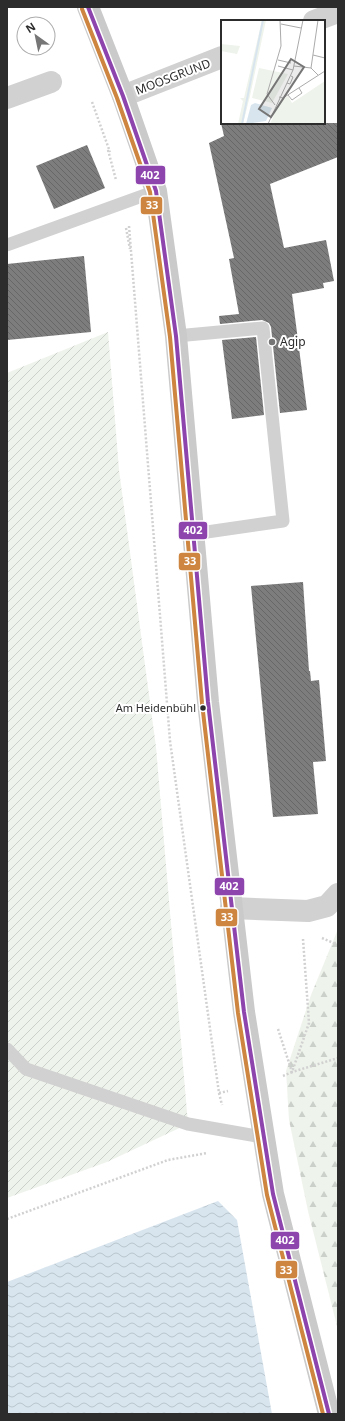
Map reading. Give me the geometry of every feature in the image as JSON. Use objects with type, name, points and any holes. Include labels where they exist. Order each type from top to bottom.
[{"type":"main road","points":[[88,7],[123,96],[156,191],[176,336],[208,702],[244,1012],[273,1194],[329,1414]]},
{"type":"street","points":[[317,20],[338,12]]},
{"type":"street","name":"MOOSGRUND","points":[[123,96],[221,57]]},
{"type":"street","points":[[7,98],[51,82]]},
{"type":"street","points":[[232,908],[308,911],[327,906],[338,894]]},
{"type":"lane","points":[[7,245],[156,191]]},
{"type":"lane","points":[[176,336],[263,328],[283,521],[193,534]]},
{"type":"lane","points":[[7,1049],[26,1069],[188,1124],[263,1137]]},
{"type":"path","points":[[90,97],[124,203],[133,265]]},
{"type":"path","points":[[7,1219],[168,1160],[225,1150],[234,1147],[228,1130],[219,1093],[170,742],[133,265],[124,203],[94,99]]},
{"type":"path","points":[[292,1072],[309,1022],[302,938]]},
{"type":"path","points":[[219,1093],[255,1086],[292,1072],[338,1058]]},
{"type":"green space","points":[[108,332],[119,470],[156,747],[188,1124],[107,1162],[7,1198],[7,373]]},
{"type":"green space","points":[[338,929],[338,1330],[308,1211],[289,1120],[286,1071],[311,995]]},
{"type":"water","points":[[218,1201],[237,1220],[272,1414],[7,1414],[7,1282]]},
{"type":"building","points":[[338,123],[338,157],[270,184],[284,248],[326,240],[334,281],[323,283],[324,288],[292,294],[307,410],[280,413],[271,327],[269,323],[262,320],[220,324],[219,316],[239,314],[229,259],[234,258],[209,143],[224,136],[221,124]]},
{"type":"building","points":[[87,145],[105,188],[54,209],[36,166]]},
{"type":"building","points":[[84,256],[91,332],[7,340],[7,264]]},
{"type":"building","points":[[256,337],[264,415],[232,419],[222,340]]},
{"type":"building","points":[[303,582],[309,671],[311,681],[319,680],[326,761],[313,762],[318,814],[273,817],[251,586]]},
{"type":"transit line","name":"402","points":[[88,7],[123,96],[156,191],[176,336],[208,702],[244,1012],[273,1194],[329,1414]]},
{"type":"transit line","name":"33","points":[[82,9],[117,98],[150,192],[170,337],[202,703],[238,1013],[267,1195],[323,1414]]},
{"type":"place","name":"Agip","points":[[272,342]]},
{"type":"place","name":"Am Heidenbühl","points":[[203,708]]}]
